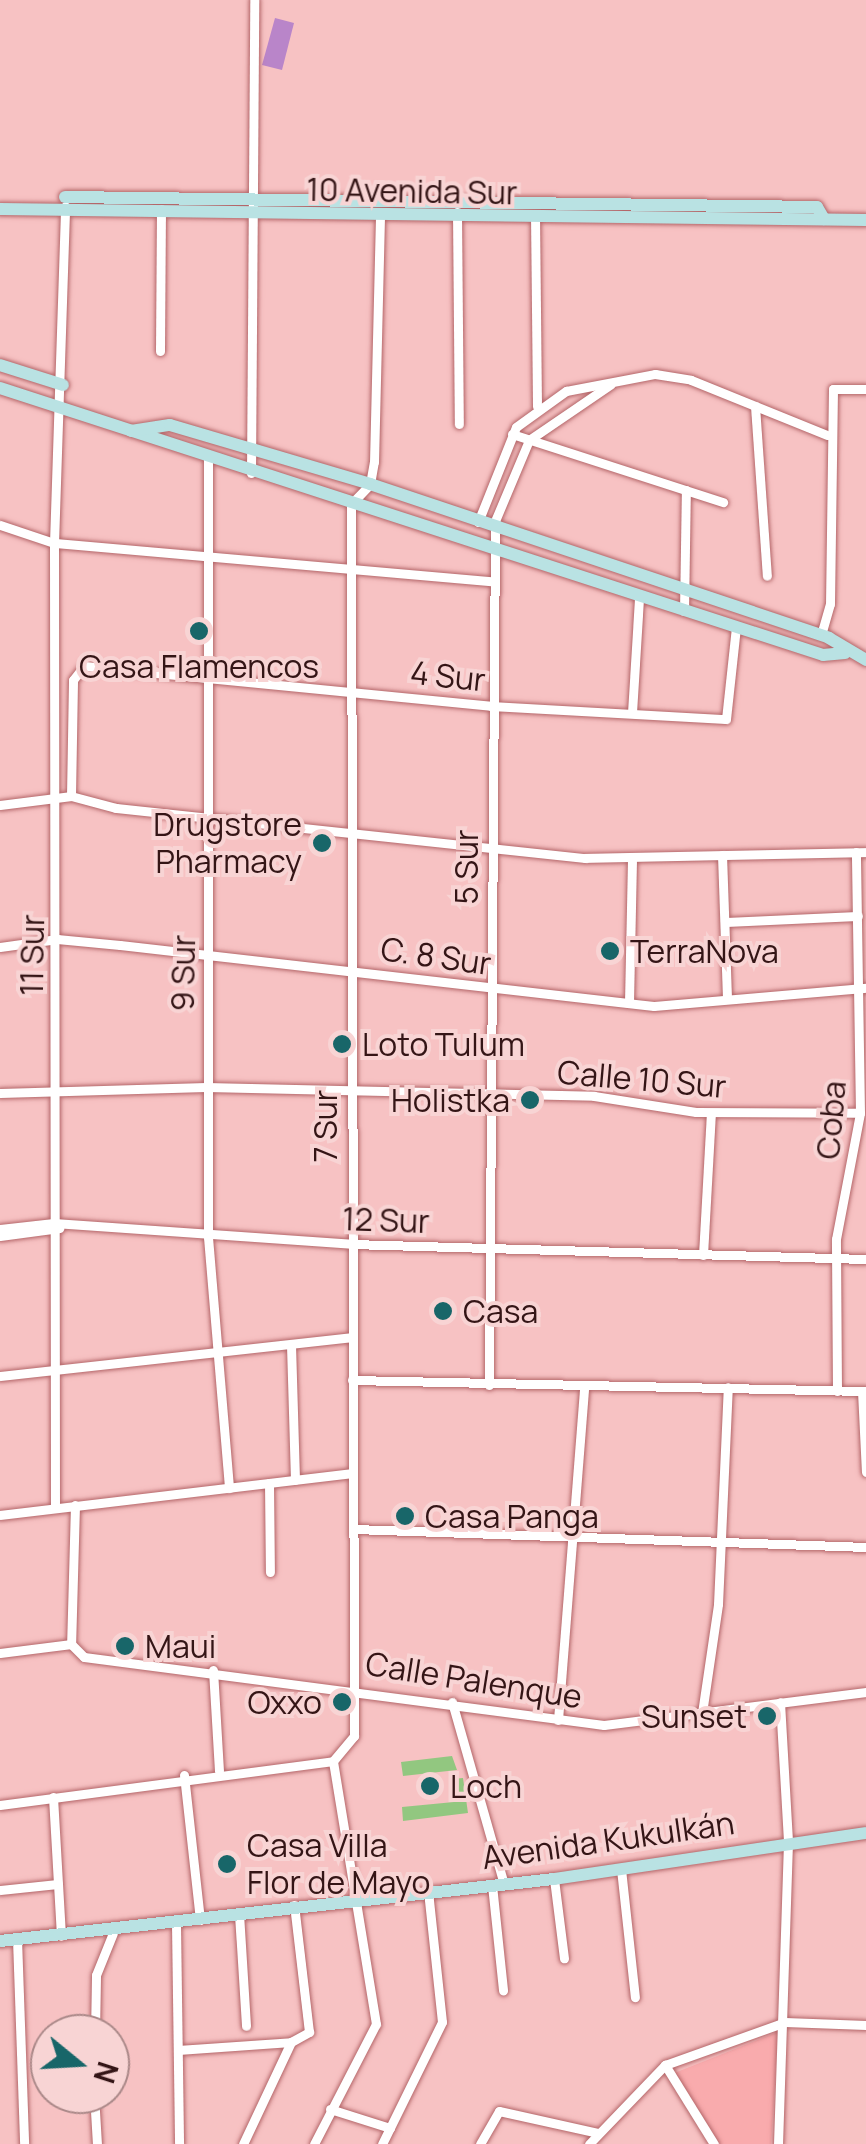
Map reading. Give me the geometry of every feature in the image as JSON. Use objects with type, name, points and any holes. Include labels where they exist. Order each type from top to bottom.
[{"type":"street","points":[[251,472],[251,209],[258,191],[254,0]]},
{"type":"street","points":[[66,197],[161,208]]},
{"type":"street","name":"11 Sur","points":[[55,1508],[59,798],[54,543],[66,197]]},
{"type":"street","points":[[0,209],[65,214],[161,208],[379,208],[456,201],[535,213],[817,207],[824,219],[866,220]]},
{"type":"street","points":[[456,201],[458,424]]},
{"type":"street","points":[[160,351],[161,208]]},
{"type":"street","points":[[351,504],[370,484],[379,208]]},
{"type":"street","name":"10 Avenida Sur","points":[[379,208],[457,219],[535,213]]},
{"type":"street","points":[[535,213],[538,406]]},
{"type":"street","points":[[0,365],[62,385]]},
{"type":"street","points":[[478,522],[512,434],[538,406],[566,390],[654,374],[692,380],[828,435]]},
{"type":"street","points":[[529,440],[611,384]]},
{"type":"street","points":[[0,388],[59,402],[208,459],[736,628],[823,655],[845,653]]},
{"type":"street","points":[[821,635],[830,604],[828,435],[833,390],[866,389]]},
{"type":"street","points":[[755,406],[766,576]]},
{"type":"street","points":[[131,431],[160,423],[370,484],[497,530],[821,635],[845,653],[866,660]]},
{"type":"street","points":[[512,434],[723,502]]},
{"type":"street","name":"5 Sur","points":[[489,1385],[492,581],[507,476],[529,440]]},
{"type":"street","name":"9 Sur","points":[[208,459],[208,1237],[229,1488]]},
{"type":"street","points":[[684,611],[689,592],[686,490]]},
{"type":"street","name":"7 Sur","points":[[333,1761],[354,1736],[351,504]]},
{"type":"street","points":[[0,525],[54,543],[492,581]]},
{"type":"street","points":[[632,713],[639,597]]},
{"type":"street","name":"4 Sur","points":[[71,796],[77,670],[94,664],[491,706],[726,719],[736,628]]},
{"type":"street","points":[[0,805],[71,796],[116,808],[490,848],[632,858],[861,852]]},
{"type":"street","name":"Coba","points":[[837,1391],[836,1258],[862,1140],[863,988],[858,916],[861,852]]},
{"type":"street","points":[[722,855],[727,996]]},
{"type":"street","points":[[629,1003],[632,858]]},
{"type":"street","points":[[725,922],[858,916]]},
{"type":"street","name":"C. 8 Sur","points":[[0,947],[56,939],[629,1003],[863,988]]},
{"type":"street","name":"Calle 10 Sur","points":[[0,1093],[55,1086],[206,1086],[594,1096],[712,1113],[860,1112]]},
{"type":"street","points":[[703,1255],[712,1113]]},
{"type":"street","points":[[0,1232],[54,1226]]},
{"type":"street","name":"12 Sur","points":[[54,1226],[351,1244],[866,1258]]},
{"type":"street","points":[[0,1376],[351,1337]]},
{"type":"street","points":[[291,1345],[296,1480]]},
{"type":"street","points":[[352,1380],[584,1388],[864,1391],[866,1472]]},
{"type":"street","points":[[702,1713],[728,1387]]},
{"type":"street","points":[[558,1720],[584,1388]]},
{"type":"street","points":[[0,1515],[353,1473]]},
{"type":"street","points":[[269,1483],[270,1572]]},
{"type":"street","points":[[0,1653],[73,1648],[75,1505]]},
{"type":"street","points":[[354,1528],[666,1546],[866,1547]]},
{"type":"street","name":"Calle Palenque","points":[[73,1648],[604,1725],[866,1692]]},
{"type":"street","points":[[213,1670],[219,1770]]},
{"type":"street","points":[[452,1702],[498,1885],[503,1990]]},
{"type":"street","points":[[778,2144],[788,1841],[780,1702]]},
{"type":"street","points":[[0,1804],[219,1770],[333,1761],[376,2033],[330,2109],[314,2144]]},
{"type":"street","points":[[184,1775],[200,1920]]},
{"type":"street","points":[[53,1797],[61,1936]]},
{"type":"street","name":"Avenida Kukulkán","points":[[0,1941],[113,1933],[294,1906],[554,1879],[866,1832]]},
{"type":"street","points":[[620,1869],[635,1997]]},
{"type":"street","points":[[554,1879],[564,1958]]},
{"type":"street","points":[[0,1890],[58,1884]]},
{"type":"street","points":[[382,2144],[442,2022],[428,1892]]},
{"type":"street","points":[[243,2144],[291,2042],[313,2025],[294,1906]]},
{"type":"street","points":[[239,1914],[246,2026]]},
{"type":"street","points":[[176,1924],[179,2144]]},
{"type":"street","points":[[95,2014],[96,1976],[113,1933]]},
{"type":"street","points":[[17,1939],[24,2144]]},
{"type":"street","points":[[590,2144],[665,2065],[785,2022],[866,2026]]},
{"type":"street","points":[[178,2050],[291,2042]]},
{"type":"street","points":[[665,2065],[714,2144]]},
{"type":"street","points":[[330,2109],[390,2128]]},
{"type":"street","points":[[480,2144],[499,2111],[598,2133]]},
{"type":"street","points":[[95,2114],[97,2144]]},
{"type":"shaded area","points":[[275,18],[294,23],[282,70],[262,65]]},
{"type":"shaded area","points":[[778,2032],[771,2144],[718,2144],[672,2074]]},
{"type":"building","points":[[452,1756],[457,1770],[403,1776],[401,1762]]},
{"type":"building","points":[[463,1778],[468,1813],[403,1821],[402,1807],[454,1802],[452,1779]]},
{"type":"place","name":"Casa Flamencos","points":[[199,631]]},
{"type":"place","name":"Drugstore Pharmacy","points":[[322,843]]},
{"type":"place","name":"TerraNova","points":[[610,951]]},
{"type":"place","name":"Loto Tulum","points":[[342,1044]]},
{"type":"place","name":"Holistka","points":[[530,1100]]},
{"type":"place","name":"Casa","points":[[443,1311]]},
{"type":"place","name":"Casa Panga","points":[[405,1516]]},
{"type":"place","name":"Maui","points":[[125,1646]]},
{"type":"place","name":"Oxxo","points":[[342,1702]]},
{"type":"place","name":"Sunset","points":[[767,1716]]},
{"type":"place","name":"Loch","points":[[430,1786]]},
{"type":"place","name":"Casa Villa Flor de Mayo","points":[[227,1864]]}]
